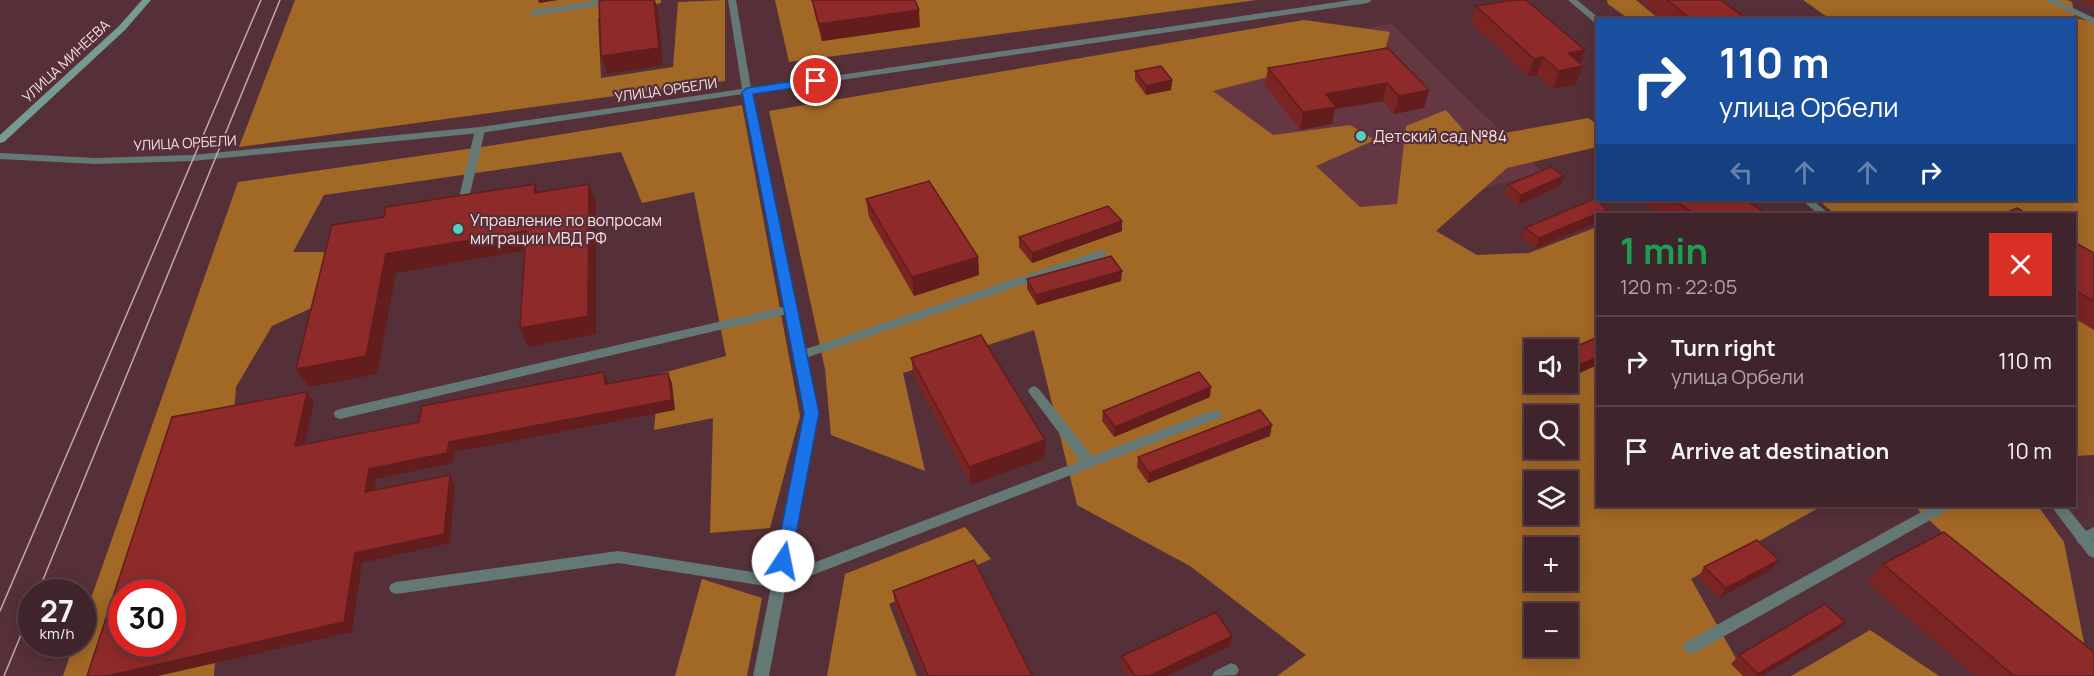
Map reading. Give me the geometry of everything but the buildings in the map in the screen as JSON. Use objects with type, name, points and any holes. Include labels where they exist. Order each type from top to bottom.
[{"type":"main road","name":"УЛИЦА МИНЕЕВА","points":[[0,140],[122,28],[147,0]]},
{"type":"street","points":[[533,13],[616,0]]},
{"type":"street","points":[[732,0],[747,92],[812,413],[761,676]]},
{"type":"street","name":"УЛИЦА ОРБЕЛИ","points":[[0,156],[95,161],[193,158],[480,130],[1368,0]]},
{"type":"street","points":[[1572,0],[1596,19]]},
{"type":"street","points":[[2049,0],[2094,21]]},
{"type":"street","points":[[463,202],[480,130]]},
{"type":"street","points":[[1808,201],[1823,213]]},
{"type":"street","points":[[801,355],[1101,254]]},
{"type":"street","points":[[340,414],[792,309]]},
{"type":"street","points":[[1034,391],[1090,464]]},
{"type":"street","points":[[396,588],[618,557],[779,582],[1216,414]]},
{"type":"street","points":[[1691,647],[1941,507]]},
{"type":"street","points":[[2059,507],[2088,536],[2094,552]]},
{"type":"shaded area","points":[[295,0],[661,0],[661,3],[598,18],[601,78],[673,67],[678,2],[725,0],[725,81],[239,147]]},
{"type":"shaded area","points":[[775,0],[1257,0],[789,62]]},
{"type":"shaded area","points":[[1607,0],[1636,0],[1658,18],[1628,18],[1608,4]]},
{"type":"shaded area","points":[[1803,0],[2067,0],[2072,2],[2075,18],[1829,18]]},
{"type":"shaded area","points":[[2076,18],[2094,22],[2094,455],[2076,456],[2076,213],[1834,213],[1819,201],[2076,201]]},
{"type":"shaded area","points":[[1304,20],[1390,32],[1386,47],[1213,91],[1273,135],[1350,125],[1375,140],[1316,166],[1360,207],[1397,204],[1406,126],[1446,110],[1471,139],[1588,118],[1596,123],[1596,147],[1507,168],[1436,231],[1477,255],[1529,253],[1596,227],[1596,507],[1820,507],[1691,579],[1746,676],[1277,676],[1306,655],[1190,566],[1077,505],[1034,330],[903,373],[925,471],[831,435],[825,369],[769,111]]},
{"type":"shaded area","name":"Детский сад №84","points":[[1392,24],[1542,172],[1319,236],[1156,57]]},
{"type":"shaded area","points":[[742,105],[800,416],[770,528],[710,533],[713,418],[654,430],[659,374],[726,356],[694,192],[642,203],[621,152],[324,195],[293,252],[331,252],[316,306],[272,326],[236,387],[214,676],[63,676],[70,657],[96,657],[96,584],[238,182],[495,145]]},
{"type":"shaded area","points":[[1915,507],[2039,507],[2064,542],[2089,668]]},
{"type":"shaded area","points":[[965,527],[991,559],[889,604],[917,676],[827,676],[845,574]]},
{"type":"shaded area","points":[[702,579],[762,598],[747,676],[675,676]]},
{"type":"shaded area","points":[[1870,630],[1939,676],[1791,676]]},
{"type":"tram line","points":[[0,611],[261,0]]},
{"type":"tram line","points":[[43,579],[280,0]]},
{"type":"tram line","points":[[4,676],[18,642]]},
{"type":"place","name":"Детский сад №84","points":[[1361,136]]},
{"type":"place","name":"Управление по вопросам миграции МВД РФ","points":[[458,229]]},
{"type":"route","points":[[783,561],[812,413],[747,92],[816,81]]}]
